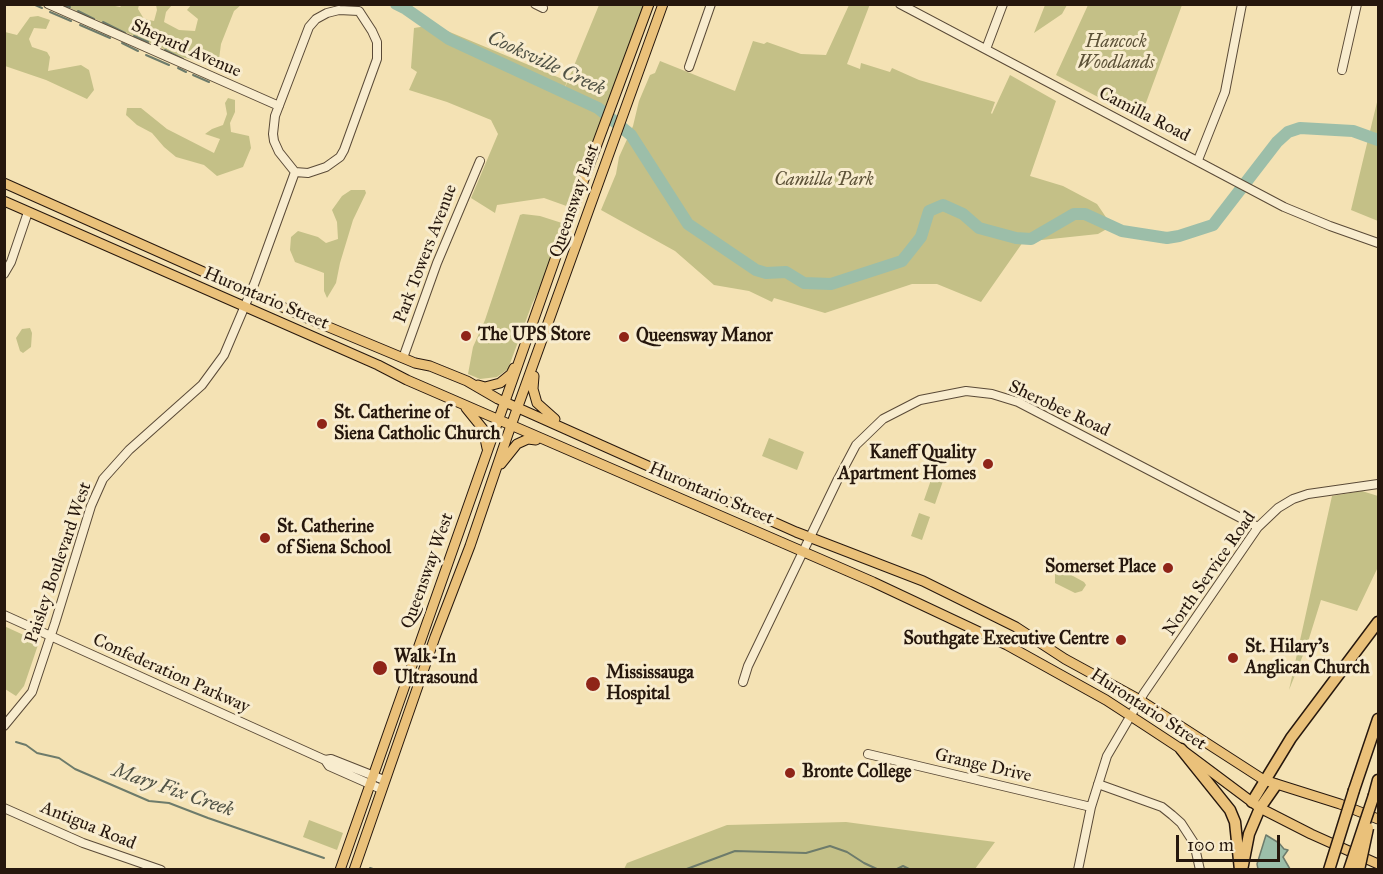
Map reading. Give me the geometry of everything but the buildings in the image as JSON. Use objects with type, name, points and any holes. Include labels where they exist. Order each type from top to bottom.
[{"type":"highway","points":[[1241,870],[1264,780],[1291,738],[1378,622]]},
{"type":"highway","points":[[1329,870],[1378,719]]},
{"type":"highway","points":[[1181,749],[1230,810],[1235,822],[1241,870]]},
{"type":"highway","points":[[1359,870],[1378,780]]},
{"type":"highway","points":[[1256,805],[1276,784]]},
{"type":"highway","points":[[1348,870],[1374,795]]},
{"type":"main road","name":"Queensway East","points":[[499,420],[566,228],[649,4]]},
{"type":"main road","name":"Queensway East","points":[[511,425],[663,4]]},
{"type":"main road","name":"Hurontario Street","points":[[4,183],[250,293],[403,358],[467,381],[518,408],[811,538],[896,570],[971,604],[1016,627],[1065,659],[1140,700],[1264,780],[1378,819]]},
{"type":"main road","name":"Hurontario Street","points":[[4,201],[549,442],[883,586],[1007,645],[1131,716],[1181,749],[1256,805],[1311,834],[1378,864]]},
{"type":"main road","points":[[467,381],[485,387],[500,383],[511,374],[527,342]]},
{"type":"main road","points":[[534,365],[533,389],[537,403],[569,429]]},
{"type":"main road","points":[[462,403],[483,429],[487,441],[487,456]]},
{"type":"main road","name":"Queensway West","points":[[340,870],[499,420]]},
{"type":"main road","name":"Queensway West","points":[[354,870],[511,425]]},
{"type":"main road","points":[[496,470],[514,446],[520,442],[528,439],[549,442]]},
{"type":"street","name":"Shepard Avenue","points":[[48,4],[279,106]]},
{"type":"street","points":[[689,67],[711,4]]},
{"type":"street","name":"Camilla Road","points":[[900,4],[1284,207],[1378,243]]},
{"type":"street","points":[[986,49],[1003,4]]},
{"type":"street","points":[[1198,160],[1225,92],[1242,4]]},
{"type":"street","points":[[1342,70],[1357,4]]},
{"type":"street","points":[[360,7],[372,31],[378,51],[375,66],[344,150],[340,157],[326,167],[309,173],[295,172],[279,152],[274,141],[273,126],[309,27],[316,19],[327,13],[360,7]]},
{"type":"street","name":"Park Towers Avenue","points":[[403,358],[436,263],[480,161]]},
{"type":"street","name":"Paisley Boulevard West","points":[[4,726],[32,692],[91,506],[103,479],[115,463],[196,391],[213,372],[231,342],[295,172]]},
{"type":"street","points":[[4,274],[11,262],[28,212]]},
{"type":"street","name":"Sherobee Road","points":[[743,682],[748,666],[856,445],[875,425],[894,411],[920,399],[966,391],[992,394],[1018,402],[1258,527]]},
{"type":"street","name":"North Service Road","points":[[1078,870],[1092,807],[1107,756],[1140,700],[1258,527],[1278,508],[1293,499],[1308,494],[1378,484]]},
{"type":"street","name":"Confederation Parkway","points":[[4,615],[325,759],[331,759],[383,785]]},
{"type":"street","name":"Grange Drive","points":[[868,754],[1092,807]]},
{"type":"street","points":[[1098,784],[1162,807],[1172,814],[1194,843],[1200,870]]},
{"type":"street","name":"Antigua Road","points":[[4,808],[83,843],[161,870]]},
{"type":"green space","name":"Camilla Park","points":[[870,4],[847,64],[860,69],[861,63],[890,72],[892,68],[919,80],[995,102],[992,114],[1010,75],[1056,101],[1030,176],[1063,186],[1097,204],[1112,226],[1098,234],[1023,242],[981,302],[937,284],[912,284],[825,313],[774,298],[772,302],[749,291],[714,285],[675,251],[601,210],[616,174],[619,157],[633,126],[639,101],[650,75],[655,73],[660,61],[735,91],[753,41],[764,44],[767,42],[801,54],[826,55],[849,5]]},
{"type":"green space","points":[[63,5],[120,7],[139,5],[138,9],[144,19],[154,21],[156,5],[172,5],[166,12],[164,22],[179,30],[195,31],[198,19],[187,10],[191,5],[241,5],[234,11],[221,44],[218,67],[182,57]]},
{"type":"green space","points":[[599,5],[646,5],[572,208],[544,198],[497,205],[495,213],[471,198],[498,134],[491,120],[409,90],[417,72],[411,68],[414,28],[433,25],[567,81],[564,90]]},
{"type":"green space","points":[[1045,5],[1067,5],[1062,14],[1034,33]]},
{"type":"green space","name":"Hancock Woodlands","points":[[1088,5],[1182,5],[1140,119],[1056,75]]},
{"type":"green space","points":[[38,16],[50,20],[46,29],[34,28],[29,39],[32,47],[47,52],[50,57],[48,71],[81,65],[89,70],[94,90],[87,99],[46,80],[5,66],[5,32],[17,35],[30,17]]},
{"type":"green space","points":[[228,98],[235,100],[235,112],[230,123],[231,132],[249,136],[251,148],[243,167],[217,176],[204,165],[176,157],[152,133],[137,125],[126,115],[127,108],[141,108],[167,129],[214,153],[220,139],[205,134],[223,125],[227,114],[225,103]]},
{"type":"green space","points":[[1378,98],[1378,221],[1351,210]]},
{"type":"green space","points":[[351,190],[365,190],[366,193],[353,220],[336,283],[327,298],[324,291],[324,273],[295,262],[290,250],[291,237],[298,231],[318,237],[326,243],[338,239],[337,222],[332,210],[342,196]]},
{"type":"green space","points":[[520,215],[540,216],[562,223],[542,283],[508,369],[497,377],[480,379],[468,374],[473,347],[485,320]]},
{"type":"green space","points":[[30,328],[31,347],[23,353],[20,351],[16,338],[22,329]]},
{"type":"green space","points":[[769,438],[804,452],[797,470],[762,456]]},
{"type":"green space","points":[[932,477],[943,481],[935,504],[924,500]]},
{"type":"green space","points":[[1362,491],[1378,496],[1378,567],[1357,611],[1321,600],[1307,645],[1289,690],[1332,496]]},
{"type":"green space","points":[[919,513],[930,517],[922,540],[911,536]]},
{"type":"green space","points":[[1062,570],[1084,582],[1086,585],[1082,591],[1075,593],[1055,583],[1055,572]]},
{"type":"green space","points":[[4,626],[39,642],[24,686],[16,696],[5,689]]},
{"type":"green space","points":[[309,820],[343,833],[337,850],[303,837]]},
{"type":"green space","points":[[846,822],[995,842],[975,869],[624,869],[627,863],[727,825]]},
{"type":"shaded area","points":[[1266,835],[1288,850],[1283,857],[1290,869],[1258,869],[1257,864]]},
{"type":"waterway","points":[[33,4],[42,8]]},
{"type":"waterway","name":"Cooksville Creek","points":[[396,4],[449,39],[598,108],[631,135],[688,224],[756,270],[766,273],[786,272],[804,283],[831,284],[902,261],[921,237],[929,211],[943,205],[963,214],[979,228],[1016,238],[1031,239],[1074,214],[1085,214],[1122,231],[1167,238],[1179,236],[1213,225],[1277,142],[1288,132],[1300,128],[1353,131],[1378,140]]},
{"type":"waterway","points":[[66,6],[70,7]]},
{"type":"waterway","points":[[78,11],[94,19]]},
{"type":"waterway","points":[[50,12],[71,21]]},
{"type":"waterway","points":[[103,22],[125,33]]},
{"type":"waterway","points":[[80,25],[110,38]]},
{"type":"waterway","points":[[134,36],[148,42]]},
{"type":"waterway","points":[[122,43],[138,51]]},
{"type":"waterway","points":[[165,50],[183,59]]},
{"type":"waterway","points":[[146,55],[169,65]]},
{"type":"waterway","points":[[178,68],[186,72]]},
{"type":"waterway","points":[[193,75],[209,82]]},
{"type":"waterway","name":"Mary Fix Creek","points":[[16,742],[26,745],[37,753],[59,758],[75,769],[149,801],[169,803],[324,858]]},
{"type":"waterway","name":"Mary Fix Creek","points":[[684,870],[735,851],[806,853],[830,846],[847,852],[879,870]]},
{"type":"waterway","name":"Mary Fix Creek","points":[[895,870],[903,866],[911,870]]},
{"type":"waterway","name":"Mary Fix Creek","points":[[370,868],[376,870]]},
{"type":"place","name":"The UPS Store","points":[[466,336]]},
{"type":"place","name":"Queensway Manor","points":[[624,337]]},
{"type":"place","name":"St. Catherine of Siena Catholic Church","points":[[322,424]]},
{"type":"place","name":"Kaneff Quality Apartment Homes","points":[[988,464]]},
{"type":"place","name":"St. Catherine of Siena School","points":[[265,538]]},
{"type":"place","name":"Somerset Place","points":[[1168,568]]},
{"type":"place","name":"Southgate Executive Centre","points":[[1121,640]]},
{"type":"place","name":"St. Hilary's Anglican Church","points":[[1233,658]]},
{"type":"place","name":"Walk-In Ultrasound","points":[[380,668]]},
{"type":"place","name":"Mississauga Hospital","points":[[593,684]]},
{"type":"place","name":"Bronte College","points":[[790,773]]}]
